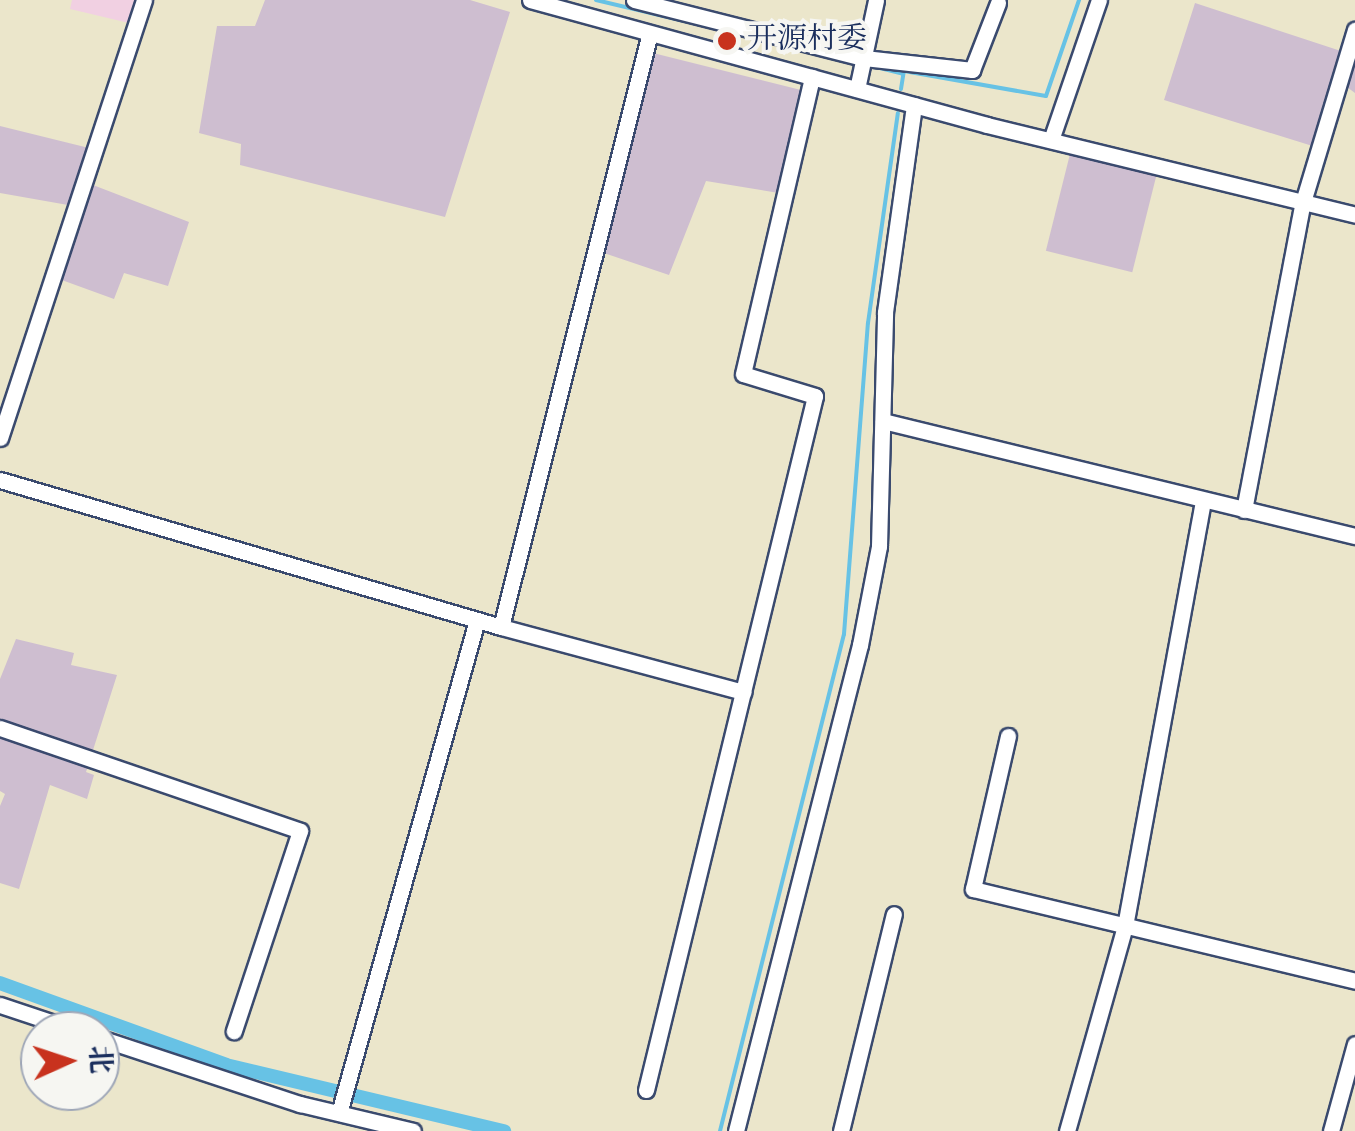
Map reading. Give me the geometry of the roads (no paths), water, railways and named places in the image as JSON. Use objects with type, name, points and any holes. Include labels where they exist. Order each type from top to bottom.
[{"type":"street","points":[[0,438],[144,0]]},
{"type":"street","points":[[530,0],[914,105],[1355,215]]},
{"type":"street","points":[[634,0],[863,64],[972,70],[998,3]]},
{"type":"street","points":[[857,89],[876,0]]},
{"type":"street","points":[[1051,140],[1100,0]]},
{"type":"street","points":[[1244,510],[1303,202],[1355,30]]},
{"type":"street","points":[[502,627],[650,33]]},
{"type":"street","points":[[646,1090],[815,396],[743,374],[812,77]]},
{"type":"street","points":[[736,1131],[860,645],[879,546],[886,312],[914,105]]},
{"type":"street","points":[[882,421],[1355,536]]},
{"type":"street","points":[[0,480],[477,620],[743,692]]},
{"type":"street","points":[[1068,1131],[1125,926],[1203,500]]},
{"type":"street","points":[[340,1113],[477,620]]},
{"type":"street","points":[[0,728],[300,831],[234,1031]]},
{"type":"street","points":[[1008,736],[972,889],[1355,981]]},
{"type":"street","points":[[842,1131],[894,914]]},
{"type":"street","points":[[120,1044],[340,1113],[413,1131]]},
{"type":"street","points":[[1332,1131],[1355,1044]]},
{"type":"waterway","points":[[596,0],[751,37]]},
{"type":"waterway","points":[[901,89],[904,71],[1046,96],[1079,0]]},
{"type":"waterway","points":[[872,66],[903,74]]},
{"type":"waterway","points":[[720,1131],[844,634],[868,323],[898,113]]},
{"type":"waterway","points":[[0,983],[226,1065],[504,1131]]},
{"type":"place","name":"开源村委","points":[[727,41]]}]
